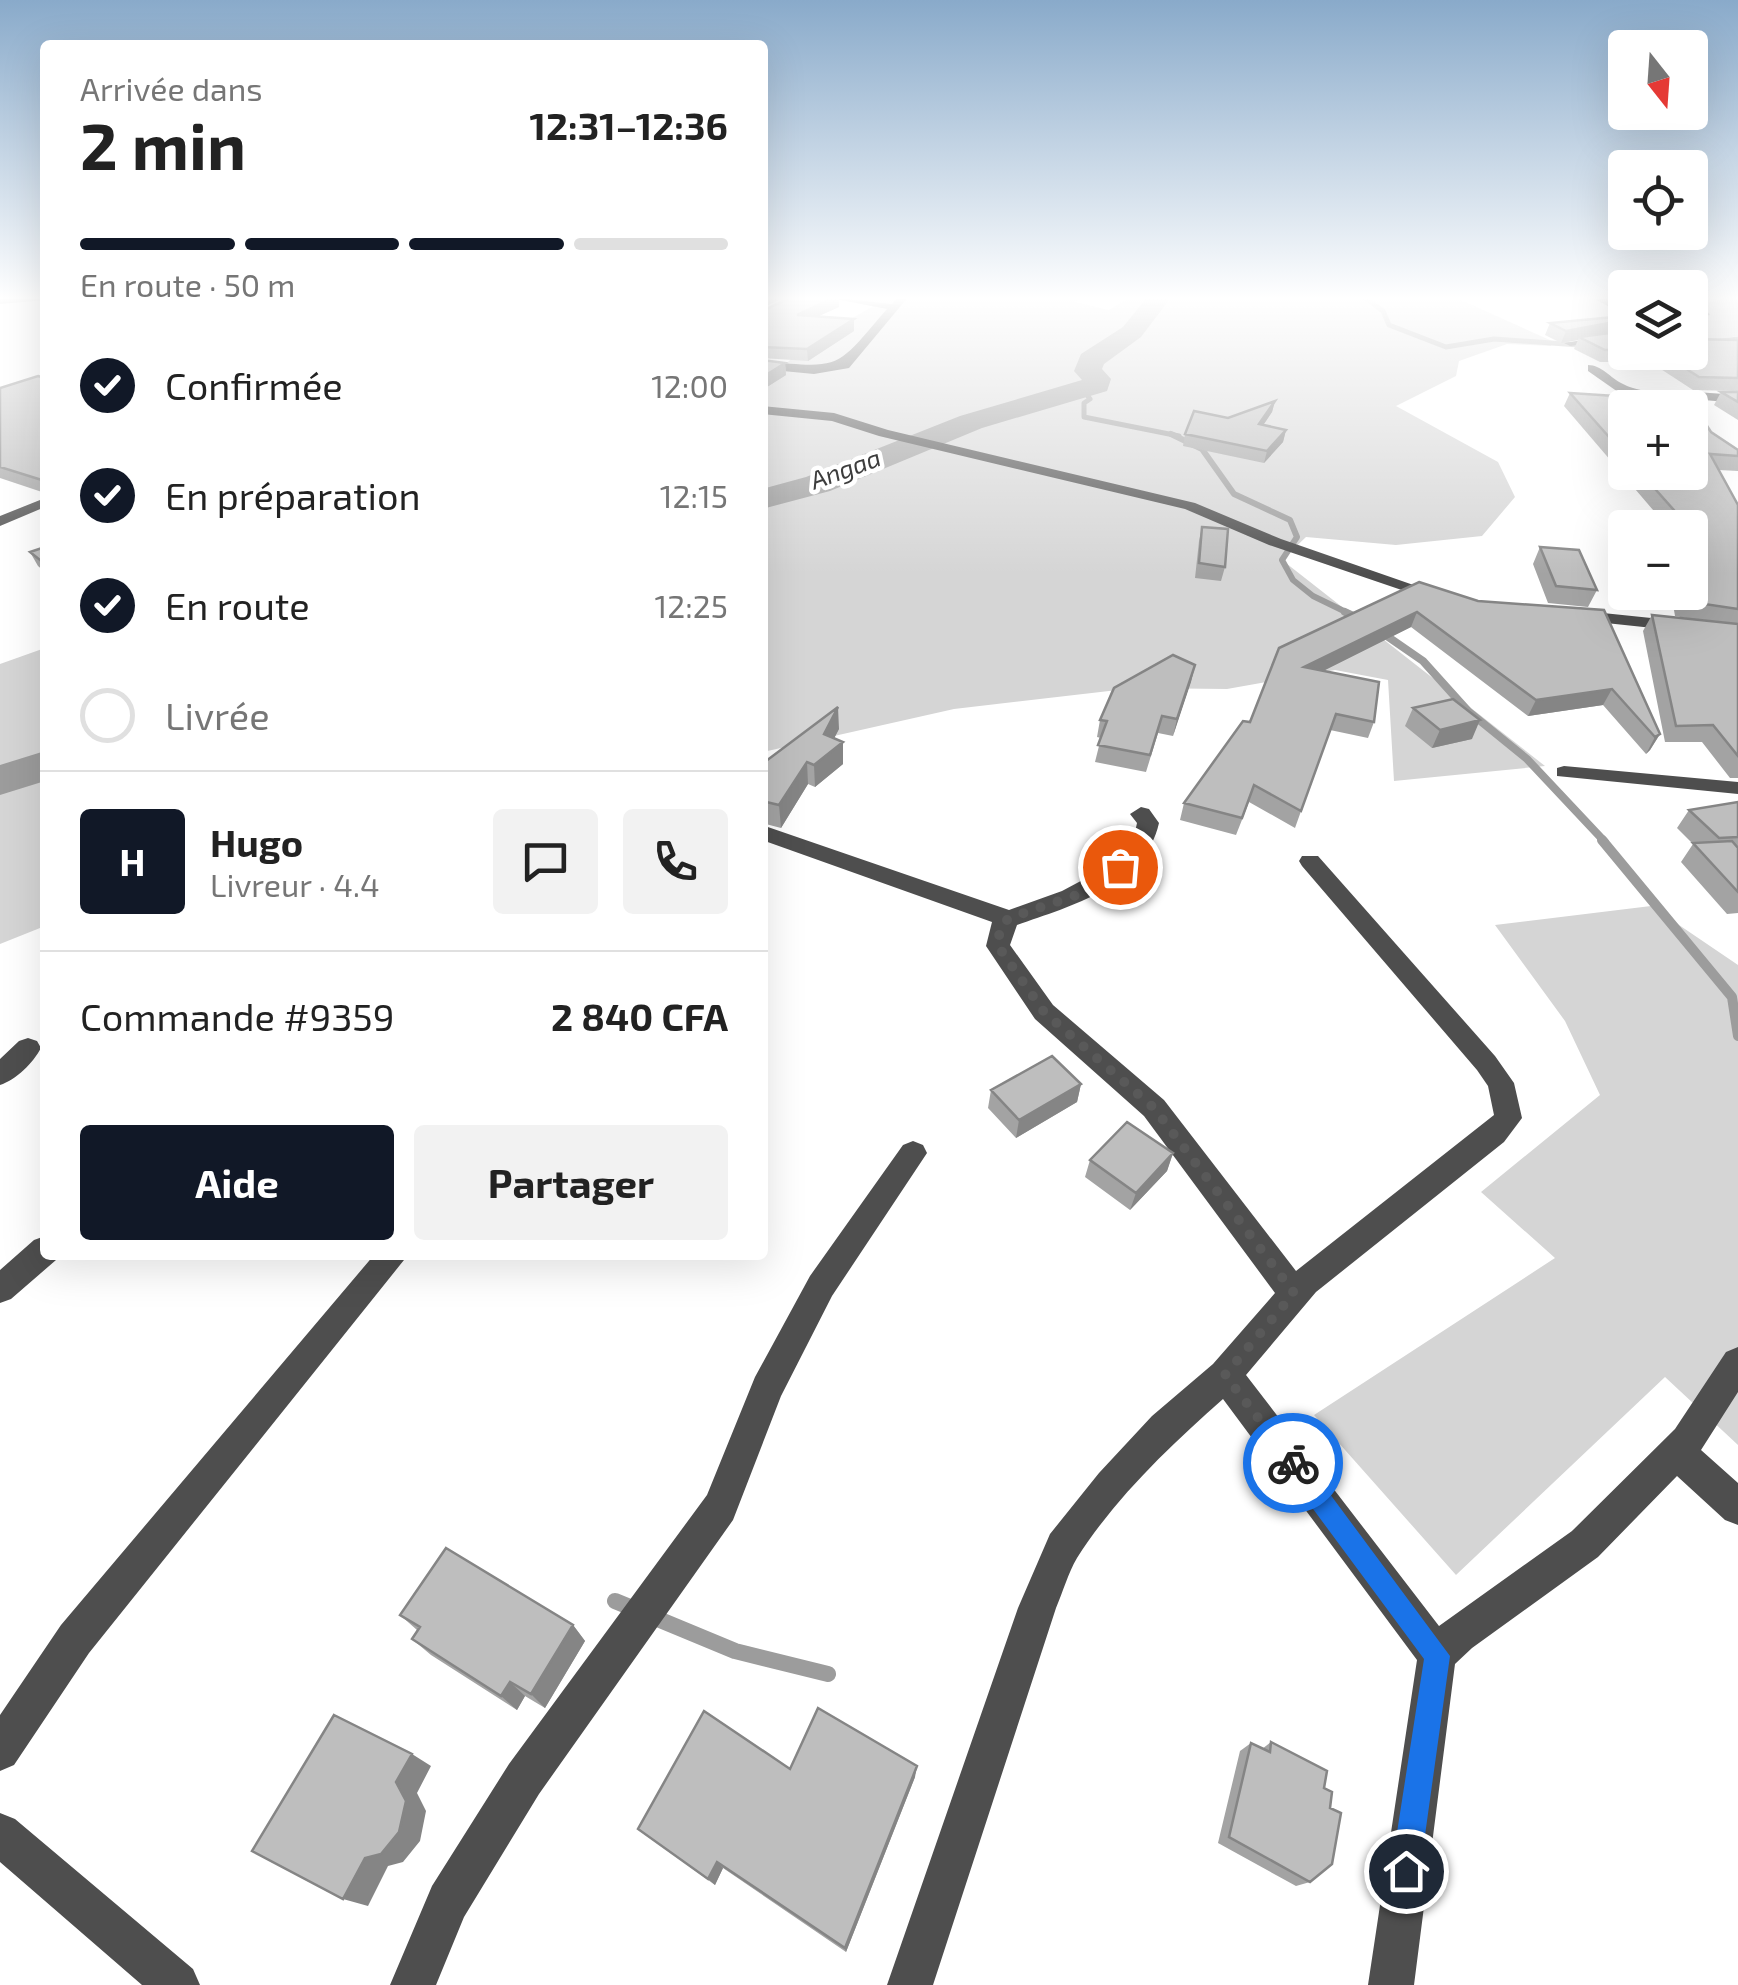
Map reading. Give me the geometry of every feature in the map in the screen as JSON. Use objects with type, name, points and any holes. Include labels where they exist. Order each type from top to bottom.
[{"type":"street","points":[[1708,397],[1738,400]]},
{"type":"street","points":[[768,411],[834,417],[884,434],[1135,491],[1213,514],[1314,556],[1458,602]]},
{"type":"street","points":[[0,521],[40,504]]},
{"type":"street","points":[[1560,614],[1738,632]]},
{"type":"street","points":[[1564,772],[1738,788]]},
{"type":"street","points":[[1142,814],[1148,824],[1145,840],[1120,867],[1080,894],[1009,918],[1000,927],[998,946],[1029,994],[1154,1108],[1294,1293]]},
{"type":"street","points":[[768,834],[1009,918]]},
{"type":"street","points":[[910,1985],[1037,1608],[1063,1547],[1111,1485],[1164,1428],[1225,1375],[1294,1293],[1366,1231],[1494,1134],[1508,1118],[1501,1083],[1486,1062],[1310,862]]},
{"type":"street","points":[[0,1076],[28,1048]]},
{"type":"street","points":[[412,1985],[448,1902],[524,1780],[720,1507],[767,1388],[821,1286],[913,1153]]},
{"type":"street","points":[[0,1289],[40,1254]]},
{"type":"street","points":[[0,1750],[75,1639],[388,1260]]},
{"type":"street","points":[[1391,1985],[1437,1656],[1458,1634],[1585,1544],[1677,1452],[1707,1415],[1727,1374],[1738,1362]]},
{"type":"street","points":[[1225,1375],[1437,1656]]},
{"type":"street","points":[[1677,1452],[1738,1507]]},
{"type":"street","points":[[0,1834],[177,1985]]},
{"type":"shaded area","points":[[768,389],[1431,389],[1396,406],[1498,462],[1515,497],[1482,536],[1396,545],[1306,537],[1282,560],[1545,766],[1394,781],[1388,680],[1335,670],[1227,689],[1135,688],[954,709],[768,751]]},
{"type":"shaded area","points":[[40,650],[40,928],[0,944],[0,664]]},
{"type":"shaded area","points":[[1651,906],[1738,965],[1738,1445],[1665,1377],[1456,1575],[1314,1415],[1555,1258],[1481,1192],[1600,1095],[1565,1021],[1495,925]]},
{"type":"building","points":[[0,389],[40,389],[40,479],[0,467]]},
{"type":"building","points":[[1721,392],[1738,392],[1738,402]]},
{"type":"building","points":[[1570,393],[1608,396],[1608,436]]},
{"type":"building","points":[[1275,401],[1259,424],[1286,430],[1267,451],[1185,434],[1194,411],[1228,418]]},
{"type":"building","points":[[1708,427],[1738,450],[1738,456],[1710,454],[1738,505],[1738,609],[1708,605],[1708,510],[1674,510],[1656,490],[1708,490]]},
{"type":"building","points":[[1202,527],[1228,529],[1225,567],[1199,563]]},
{"type":"building","points":[[1540,547],[1579,550],[1597,590],[1556,586]]},
{"type":"building","points":[[1419,582],[1478,601],[1604,610],[1660,734],[1655,737],[1612,689],[1536,700],[1417,612],[1304,667],[1379,682],[1374,722],[1336,714],[1301,811],[1254,785],[1242,818],[1184,803],[1243,721],[1250,722],[1279,648]]},
{"type":"building","points":[[1652,615],[1738,624],[1738,756],[1713,725],[1676,726]]},
{"type":"building","points":[[1173,655],[1195,665],[1177,719],[1162,716],[1150,755],[1098,745],[1107,721],[1100,720],[1114,688]]},
{"type":"building","points":[[1453,699],[1480,720],[1440,730],[1413,708]]},
{"type":"building","points":[[838,707],[824,734],[843,742],[814,765],[807,762],[779,805],[768,802],[768,760]]},
{"type":"building","points":[[1738,802],[1738,837],[1719,838],[1689,810]]},
{"type":"building","points":[[1732,841],[1738,848],[1738,892],[1693,843]]},
{"type":"building","points":[[1052,1056],[1081,1084],[1019,1120],[991,1090]]},
{"type":"building","points":[[1127,1122],[1173,1153],[1136,1193],[1090,1160]]},
{"type":"building","points":[[446,1548],[573,1625],[531,1694],[510,1682],[501,1696],[412,1639],[420,1627],[400,1615]]},
{"type":"building","points":[[818,1708],[917,1766],[845,1948],[717,1862],[708,1879],[638,1829],[704,1711],[790,1769]]},
{"type":"building","points":[[334,1715],[412,1754],[396,1782],[406,1801],[399,1832],[381,1854],[365,1858],[343,1899],[252,1851]]},
{"type":"building","points":[[1271,1742],[1327,1771],[1324,1788],[1332,1792],[1330,1808],[1341,1813],[1332,1864],[1310,1882],[1229,1837],[1251,1743],[1270,1752]]},
{"type":"waterway","points":[[1082,389],[1090,399],[1084,403],[1084,417],[1172,435]]},
{"type":"waterway","name":"Angaa","points":[[768,497],[818,484],[971,422],[1085,389]]},
{"type":"waterway","points":[[1172,435],[1179,436]]},
{"type":"waterway","points":[[1172,435],[1202,449],[1234,494],[1290,520],[1297,537],[1282,560],[1293,580],[1313,596],[1350,614]]},
{"type":"waterway","points":[[1345,612],[1362,620]]},
{"type":"waterway","points":[[1381,632],[1423,661],[1468,711],[1527,759],[1605,842]]},
{"type":"waterway","name":"Angaa","points":[[0,781],[40,767]]},
{"type":"waterway","points":[[1602,840],[1732,997],[1738,1036]]},
{"type":"waterway","points":[[615,1601],[637,1610]]},
{"type":"waterway","points":[[653,1617],[735,1651],[828,1674]]},
{"type":"way so far","points":[[1120,867],[1080,894],[1009,918],[1000,927],[998,946],[1002,958],[1044,1012],[1154,1108],[1294,1293],[1225,1375],[1293,1463]]},
{"type":"route","points":[[1293,1463],[1437,1656],[1430,1682],[1406,1871]]}]
